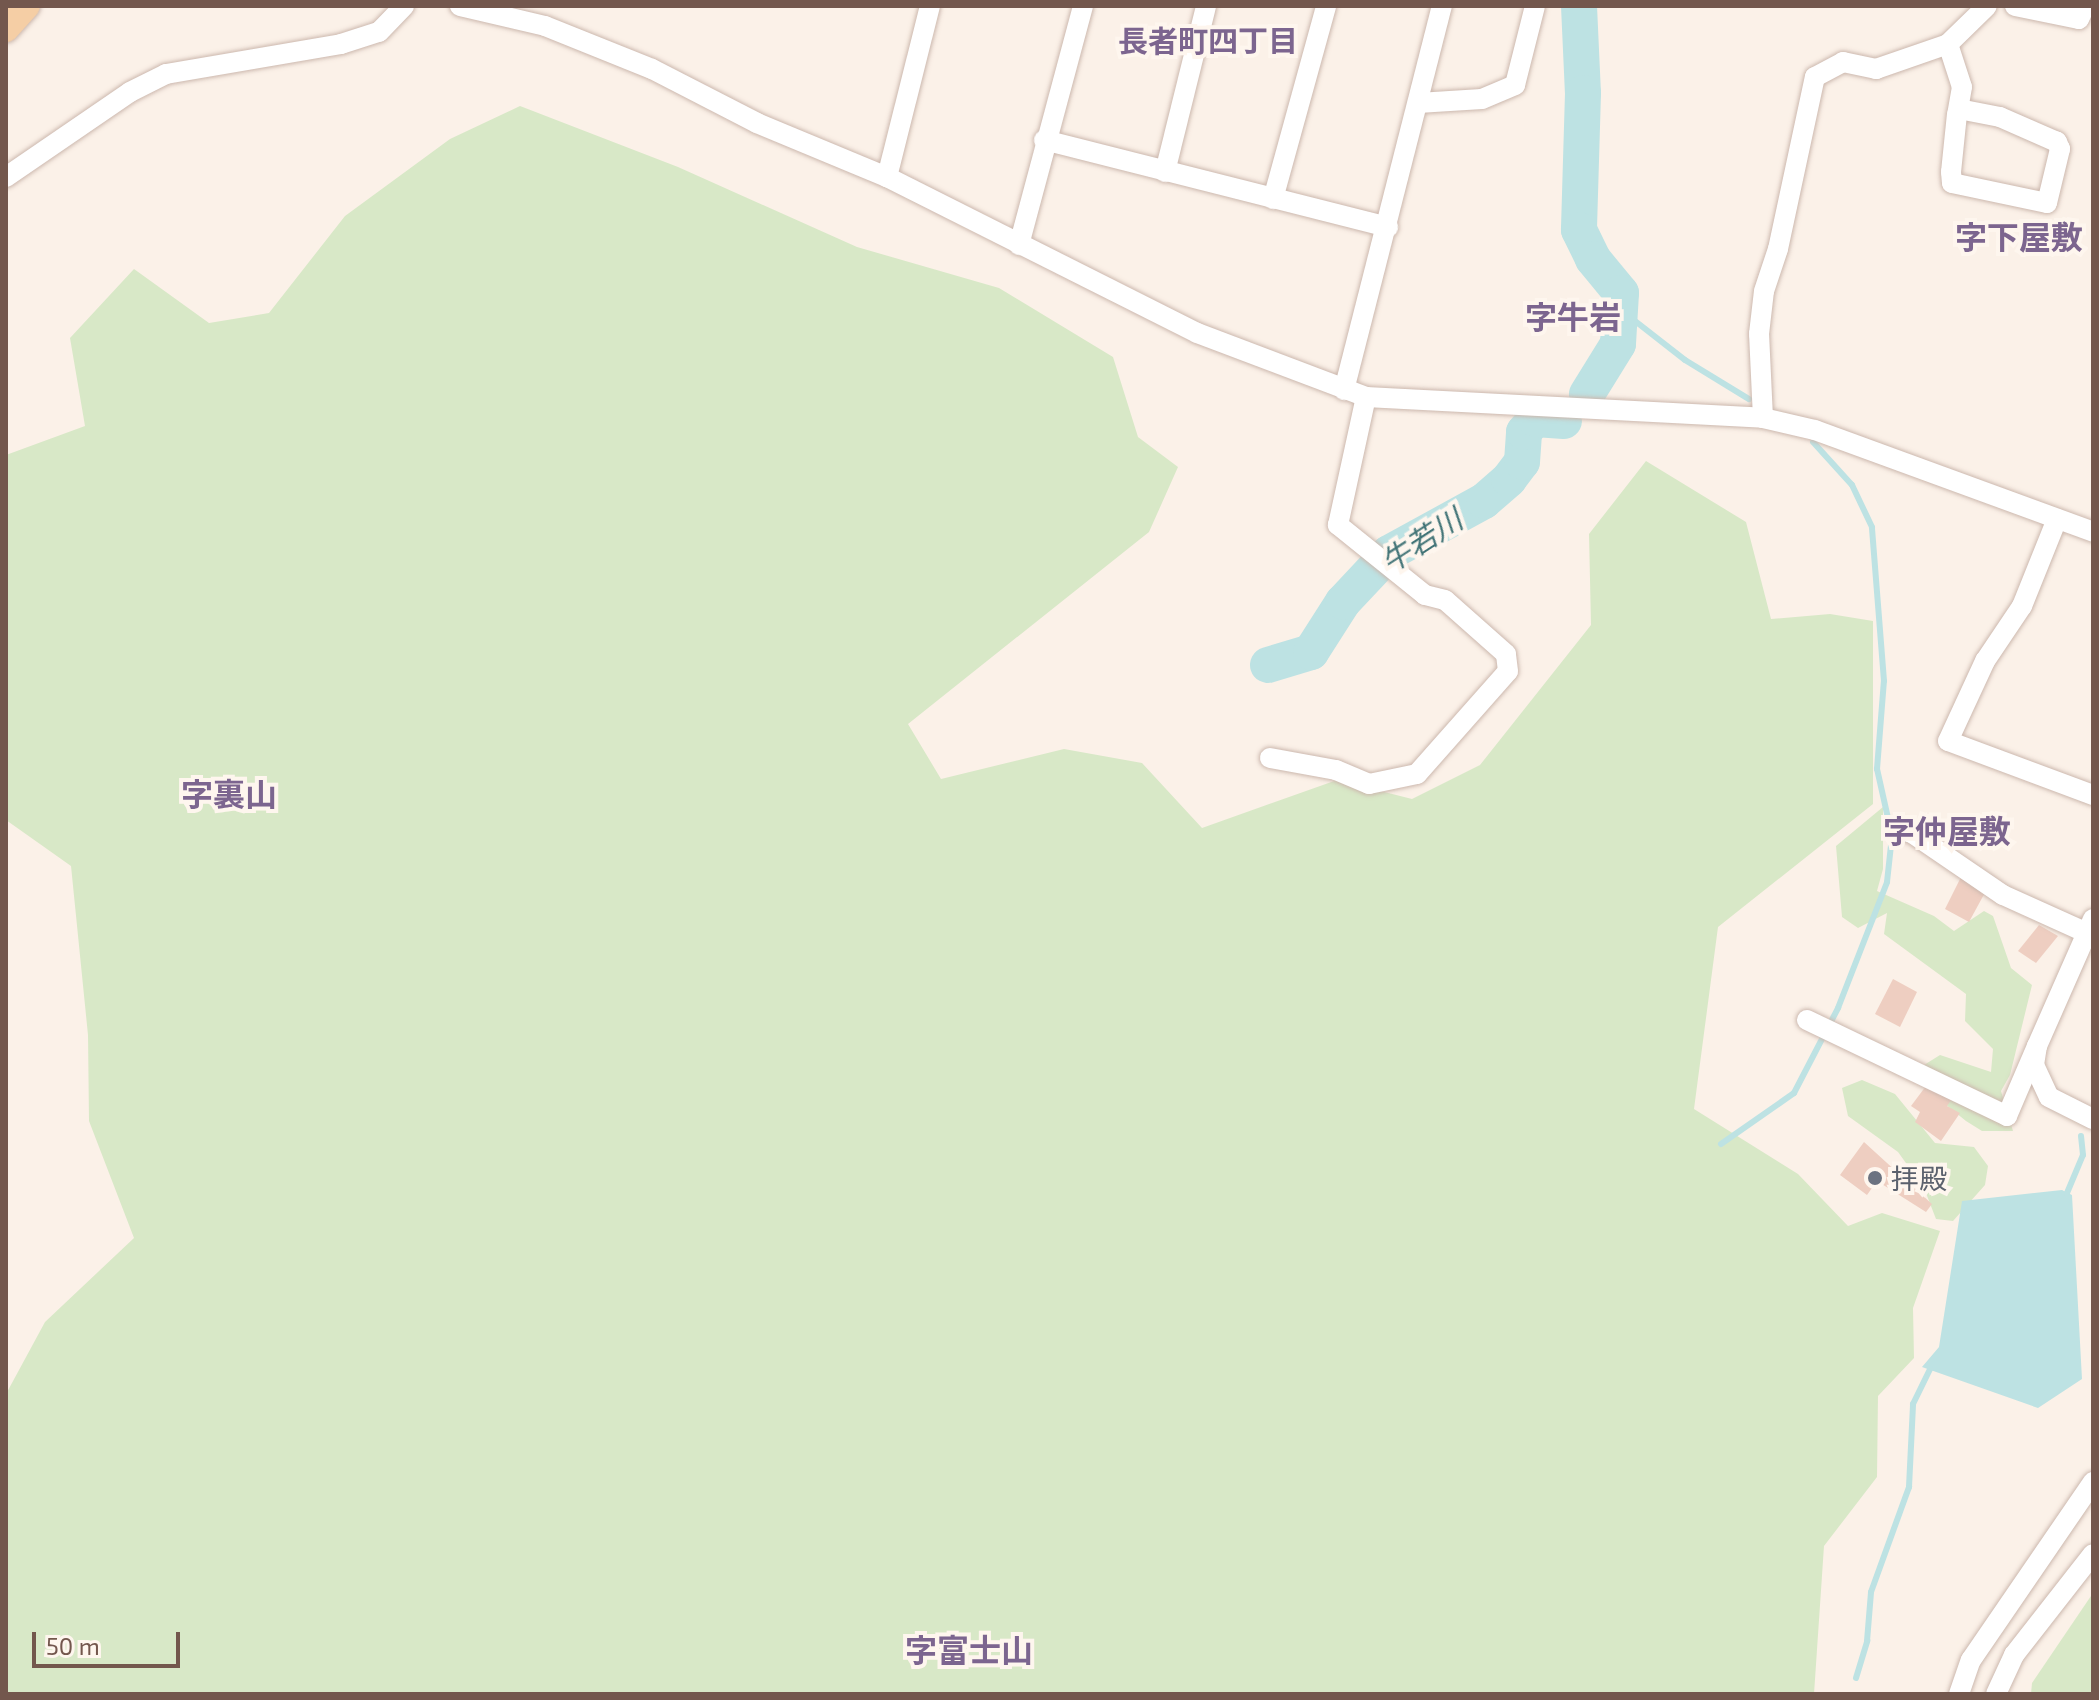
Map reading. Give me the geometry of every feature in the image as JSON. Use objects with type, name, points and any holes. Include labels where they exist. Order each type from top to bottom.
[{"type":"main road","points":[[6,29],[27,6]]},
{"type":"street","points":[[6,177],[130,92],[166,74],[341,44],[379,32],[404,6]]},
{"type":"street","points":[[460,6],[545,26],[612,53],[757,123],[887,177],[1197,333],[1344,390],[1366,397],[1763,418],[1815,430],[2093,532]]},
{"type":"street","points":[[887,177],[930,6]]},
{"type":"street","points":[[1019,245],[1044,140],[1083,6]]},
{"type":"street","points":[[1165,172],[1206,6]]},
{"type":"street","points":[[1273,199],[1326,6]]},
{"type":"street","points":[[1344,390],[1442,6]]},
{"type":"street","points":[[1418,103],[1482,99],[1515,85],[1535,6]]},
{"type":"street","points":[[1763,418],[1759,334],[1764,291],[1785,221],[1815,77],[1843,62],[1876,69],[1948,44],[1987,6]]},
{"type":"street","points":[[2015,6],[2079,19],[2085,6]]},
{"type":"street","points":[[1948,44],[1962,87],[1959,109],[1952,183],[2047,203],[2060,149],[2057,142],[2000,117],[1959,109]]},
{"type":"street","points":[[1044,140],[1388,227]]},
{"type":"street","points":[[1270,758],[1336,770],[1369,784],[1417,774],[1508,671],[1506,654],[1465,618],[1393,571],[1338,525],[1366,397]]},
{"type":"street","points":[[2057,519],[2022,606],[1985,661],[1948,741],[2093,795]]},
{"type":"street","points":[[1820,1025],[2007,1116],[2091,926],[2003,895],[1912,833],[1898,829]]},
{"type":"street","points":[[2037,1046],[2035,1073],[2049,1097],[2093,1119]]},
{"type":"street","points":[[1959,1694],[1971,1660],[2093,1482]]},
{"type":"street","points":[[1996,1694],[2014,1655],[2093,1554]]},
{"type":"green space","points":[[520,106],[678,167],[857,247],[999,288],[1113,357],[1138,437],[1178,467],[1149,532],[908,724],[941,779],[1064,749],[1142,763],[1202,828],[1337,780],[1412,799],[1480,765],[1591,625],[1589,534],[1646,461],[1746,522],[1771,619],[1830,614],[1873,621],[1873,804],[1718,927],[1694,1109],[1798,1174],[1848,1226],[1882,1213],[1940,1231],[1913,1308],[1914,1358],[1878,1396],[1877,1477],[1824,1546],[1814,1694],[6,1694],[6,1394],[45,1322],[134,1238],[89,1121],[88,1035],[71,866],[6,820],[6,455],[85,426],[70,338],[134,269],[209,323],[269,313],[345,216],[450,139]]},
{"type":"green space","points":[[1883,807],[1883,869],[1877,891],[1934,916],[1954,931],[1984,911],[1993,916],[2011,968],[2032,985],[2010,1075],[2001,1091],[2013,1131],[1982,1131],[1966,1121],[1940,1100],[1924,1065],[1940,1055],[1991,1072],[1993,1049],[1965,1021],[1966,994],[1884,934],[1887,913],[1858,928],[1842,917],[1836,846]]},
{"type":"green space","points":[[1862,1080],[1895,1094],[1935,1143],[1974,1147],[1988,1166],[1985,1185],[1953,1221],[1936,1219],[1924,1188],[1898,1152],[1848,1116],[1842,1088]]},
{"type":"green space","points":[[2093,1593],[2093,1694],[2031,1694],[2032,1683]]},
{"type":"water","points":[[2062,1190],[2072,1195],[2082,1379],[2038,1408],[1922,1367],[1939,1347],[1962,1201]]},
{"type":"building","points":[[1963,873],[1988,887],[1969,922],[1945,909]]},
{"type":"building","points":[[2039,925],[2058,936],[2036,963],[2018,951]]},
{"type":"building","points":[[1893,979],[1917,992],[1900,1027],[1875,1014]]},
{"type":"building","points":[[1929,1082],[1953,1097],[1947,1106],[1960,1113],[1941,1141],[1915,1122],[1920,1112],[1911,1106]]},
{"type":"building","name":"拝殿","points":[[1864,1142],[1932,1204],[1926,1212],[1877,1181],[1867,1195],[1840,1175]]},
{"type":"waterway","name":"牛若川","points":[[1579,6],[1583,93],[1579,230],[1593,259],[1621,293],[1618,344],[1587,394]]},
{"type":"waterway","points":[[1621,310],[1685,360],[1749,399]]},
{"type":"waterway","name":"牛若川","points":[[1268,665],[1311,652],[1343,602],[1389,553],[1484,501],[1509,479],[1522,462],[1524,432],[1535,419],[1564,421]]},
{"type":"waterway","points":[[1721,1144],[1794,1093],[1838,1008],[1887,882],[1892,836],[1877,769],[1884,681],[1872,527],[1852,485],[1813,442]]},
{"type":"waterway","points":[[2067,1193],[2083,1155],[2081,1136]]},
{"type":"waterway","points":[[1856,1678],[1867,1641],[1871,1592],[1909,1487],[1913,1404],[1930,1369]]},
{"type":"place","name":"拝殿","points":[[1875,1178]]},
{"type":"district","name":"長者町四丁目","points":[[1208,40]]},
{"type":"district","name":"字下屋敷","points":[[2019,236]]},
{"type":"district","name":"字牛岩","points":[[1573,316]]},
{"type":"district","name":"字裏山","points":[[229,793]]},
{"type":"district","name":"字仲屋敷","points":[[1947,830]]},
{"type":"district","name":"字富士山","points":[[969,1649]]}]
